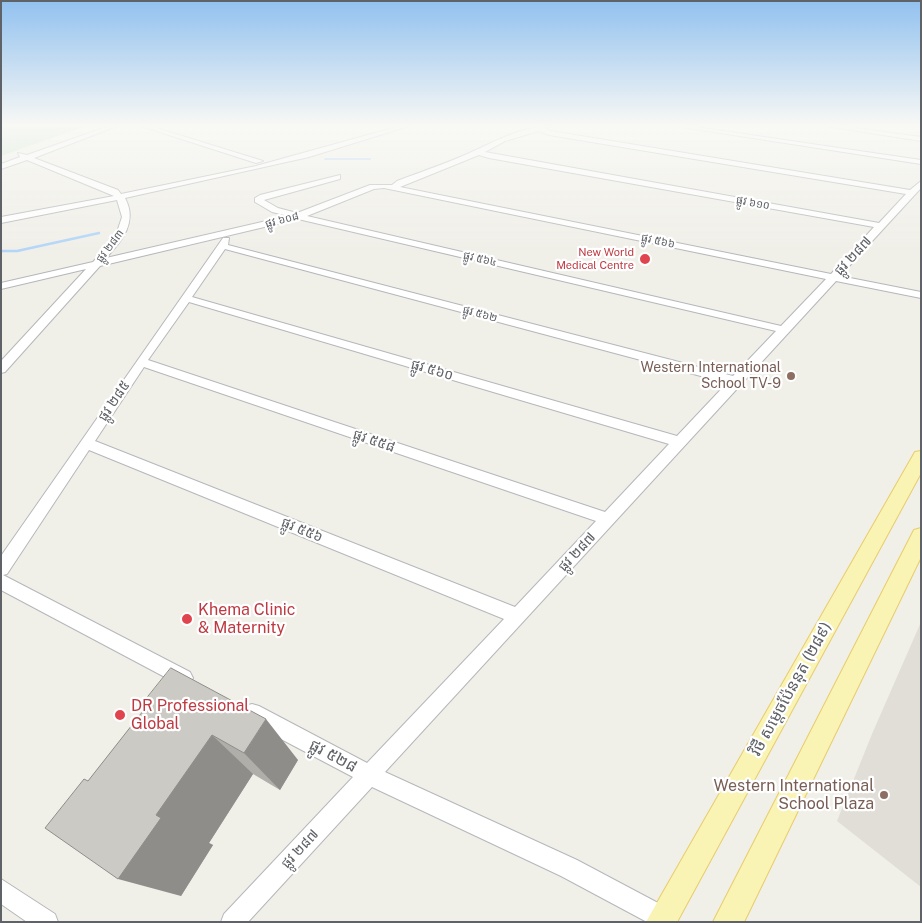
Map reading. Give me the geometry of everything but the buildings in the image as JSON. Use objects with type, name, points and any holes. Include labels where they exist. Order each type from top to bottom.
[{"type":"main road","name":"វិថី សម្តេចប៉ែននុត (២៨៩)","points":[[664,920],[921,456]]},
{"type":"main road","points":[[728,922],[921,536]]},
{"type":"street","points":[[57,169],[115,192],[120,197]]},
{"type":"street","points":[[1,220],[254,169]]},
{"type":"street","name":"ផ្លូវ ៦០៨","points":[[1,286],[98,263],[224,240],[298,216],[373,187],[395,187],[435,169]]},
{"type":"street","name":"ផ្លូវ ៦១០","points":[[562,169],[881,226]]},
{"type":"street","points":[[790,169],[916,188]]},
{"type":"street","name":"ផ្លូវ ៥៦៤","points":[[337,176],[258,200],[275,210],[298,216],[784,330]]},
{"type":"street","name":"ផ្លូវ ៥៦៦","points":[[395,187],[921,295]]},
{"type":"street","name":"ផ្លូវ ២៨៧","points":[[232,922],[916,188]]},
{"type":"street","name":"ផ្លូវ ២៨៣","points":[[1,369],[98,263],[125,229],[128,214],[120,197]]},
{"type":"street","name":"ផ្លូវ ២៨៥","points":[[1,569],[224,240]]},
{"type":"street","name":"ផ្លូវ ៥៦២","points":[[224,240],[736,381]]},
{"type":"street","name":"ផ្លូវ ៥៦០","points":[[185,298],[680,442]]},
{"type":"street","name":"ផ្លូវ ៥៥៨","points":[[140,362],[608,519]]},
{"type":"street","name":"ផ្លូវ ៥៥៦","points":[[86,443],[517,616]]},
{"type":"street","points":[[1,582],[200,686]]},
{"type":"street","name":"ផ្លូវ ៥២៨","points":[[234,704],[369,775],[569,868],[664,920]]},
{"type":"street","points":[[1,890],[47,922]]},
{"type":"shaded area","name":"Western International School Plaza","points":[[921,622],[921,887],[837,821],[872,734]]},
{"type":"waterway","points":[[1,251],[17,251],[99,233]]},
{"type":"place","name":"New World Medical Centre","points":[[645,259]]},
{"type":"place","name":"Western International School TV-9","points":[[791,376]]},
{"type":"place","name":"Khema Clinic & Maternity","points":[[187,619]]},
{"type":"place","name":"DR Professional Global","points":[[120,715]]},
{"type":"place","name":"Western International School Plaza","points":[[884,795]]}]
